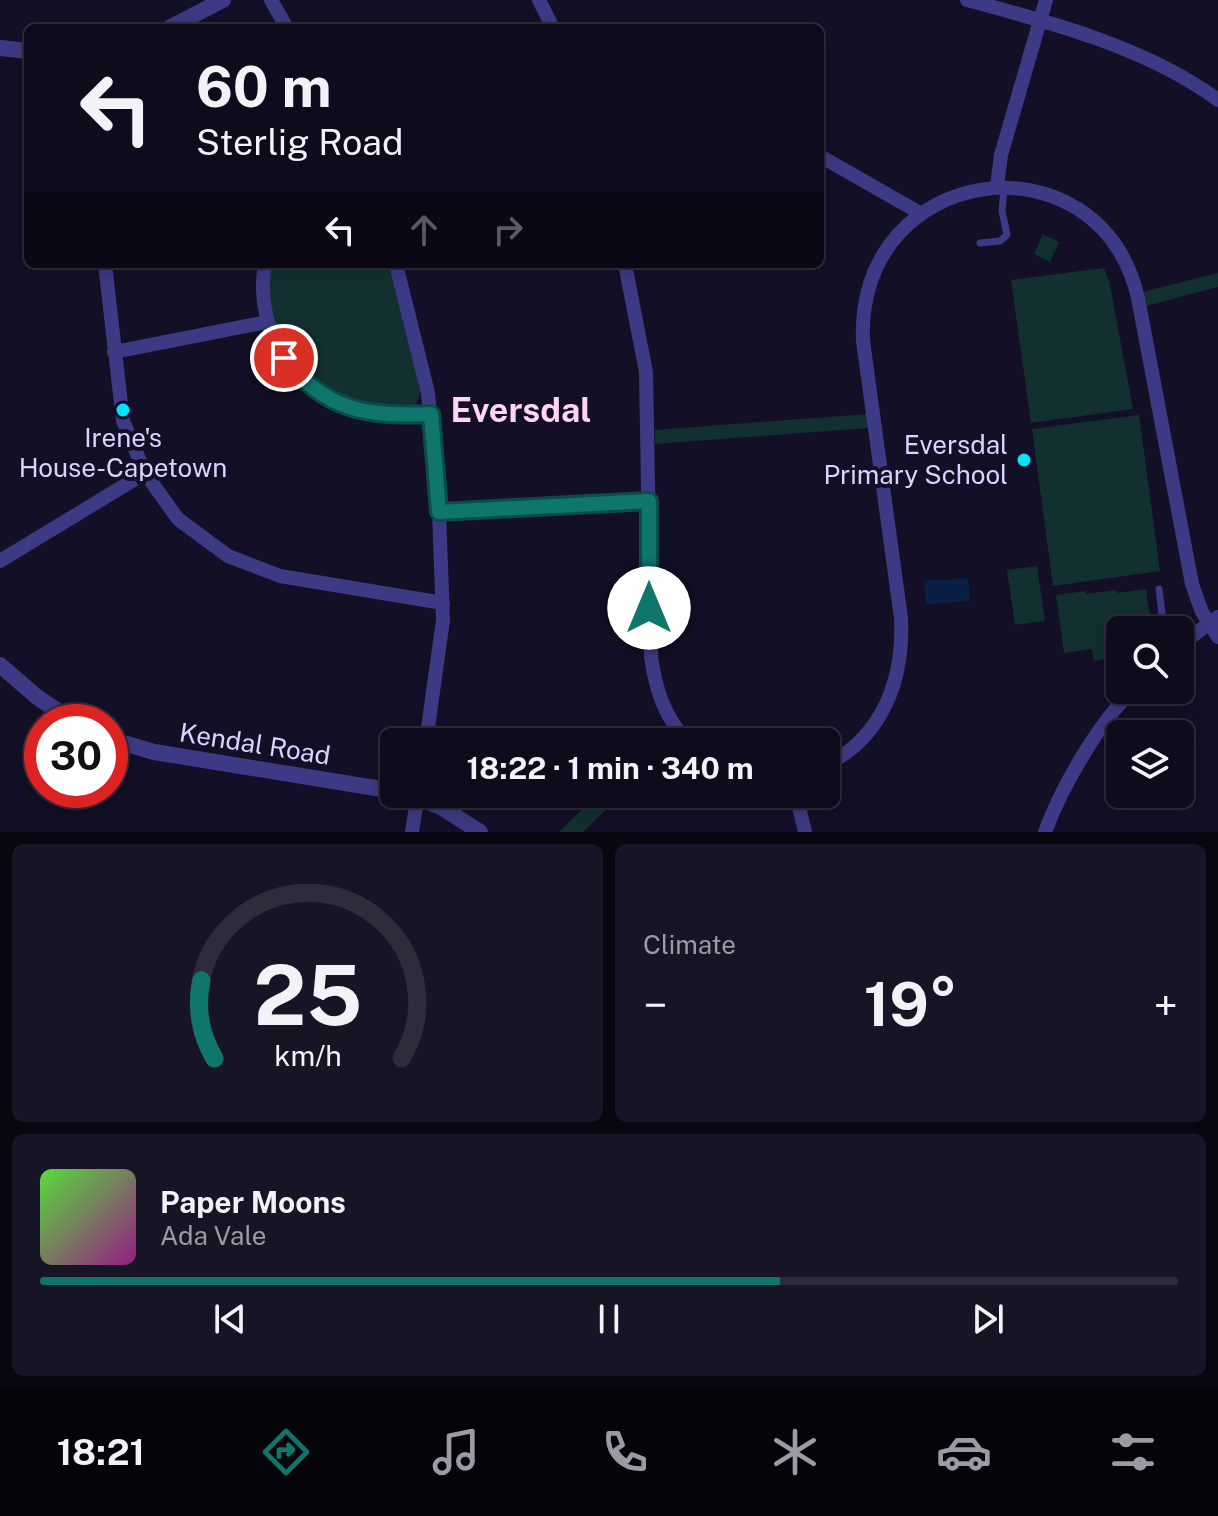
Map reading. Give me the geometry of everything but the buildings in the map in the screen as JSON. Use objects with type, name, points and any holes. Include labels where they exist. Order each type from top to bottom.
[{"type":"street","points":[[177,24],[223,0]]},
{"type":"street","points":[[271,0],[285,24]]},
{"type":"street","points":[[539,0],[551,24]]},
{"type":"street","points":[[967,0],[1040,19],[1159,66],[1192,82],[1218,100]]},
{"type":"street","points":[[1001,186],[1001,155],[1046,0]]},
{"type":"street","points":[[0,48],[24,51]]},
{"type":"street","points":[[824,158],[920,213]]},
{"type":"street","points":[[840,758],[862,740],[878,720],[893,687],[902,652],[901,618],[862,322],[867,289],[882,254],[903,228],[920,213],[970,191],[1001,186],[1045,194],[1081,212],[1107,235],[1126,264],[1140,308],[1192,584],[1213,620],[1218,637]]},
{"type":"street","points":[[105,268],[123,421],[145,473],[178,519],[212,546],[240,561],[280,576],[443,603]]},
{"type":"street","points":[[264,268],[262,286],[267,322],[279,350],[296,374],[331,401],[371,414],[431,414]]},
{"type":"street","points":[[397,268],[431,414],[439,512],[442,638],[428,728]]},
{"type":"street","points":[[626,268],[646,372],[651,657],[660,699],[667,716],[677,728]]},
{"type":"street","points":[[114,352],[267,322]]},
{"type":"street","points":[[0,561],[145,473]]},
{"type":"street","points":[[439,512],[649,501]]},
{"type":"street","points":[[1194,634],[1213,620]]},
{"type":"street","points":[[0,666],[47,704]]},
{"type":"street","points":[[1045,832],[1062,793],[1118,704]]},
{"type":"street","name":"Kendal Road","points":[[128,744],[154,752],[380,789]]},
{"type":"street","points":[[412,832],[414,808]]},
{"type":"street","points":[[441,808],[480,832]]},
{"type":"street","points":[[799,808],[805,832]]},
{"type":"lane","points":[[980,243],[1000,241],[1007,235],[1001,186]]},
{"type":"lane","points":[[1159,589],[1162,616]]},
{"type":"green space","points":[[1043,234],[1059,242],[1050,262],[1034,254]]},
{"type":"green space","points":[[271,268],[390,268],[420,389],[418,401],[410,407],[386,410],[357,404],[324,389],[297,365],[286,349],[276,326],[270,289]]},
{"type":"green space","points":[[1104,268],[1109,280],[1133,409],[1031,423],[1011,280]]},
{"type":"green space","points":[[1218,273],[1218,287],[1146,306],[1143,292]]},
{"type":"green space","points":[[867,414],[869,428],[655,444],[655,430]]},
{"type":"green space","points":[[1139,415],[1160,571],[1053,586],[1032,429]]},
{"type":"green space","points":[[1037,566],[1045,621],[1015,625],[1007,570]]},
{"type":"green space","points":[[1146,589],[1150,616],[1106,616],[1106,659],[1094,661],[1092,649],[1064,653],[1056,595],[1116,590],[1118,593]]},
{"type":"green space","points":[[584,808],[608,808],[583,832],[559,832]]},
{"type":"water","points":[[968,578],[970,601],[926,604],[924,581]]},
{"type":"place","name":"Irene's House-Capetown","points":[[123,410]]},
{"type":"place","name":"Eversdal Primary School","points":[[1024,460]]},
{"type":"district","name":"Eversdal","points":[[521,410]]},
{"type":"route","points":[[284,358],[312,388],[331,401],[352,409],[393,416],[431,414],[439,512],[649,501],[649,608]]}]
